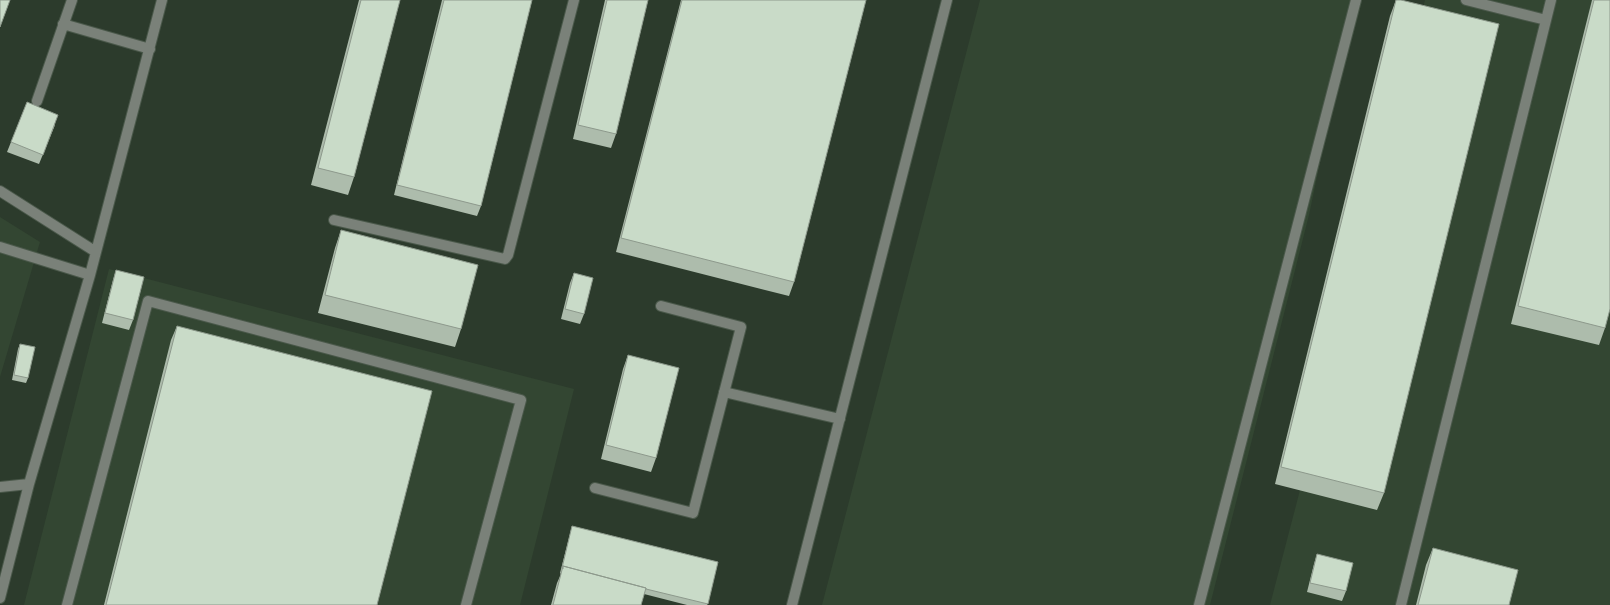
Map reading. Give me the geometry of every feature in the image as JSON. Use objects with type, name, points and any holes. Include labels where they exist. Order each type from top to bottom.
[{"type":"lane","points":[[37,101],[72,0]]},
{"type":"lane","points":[[0,598],[29,484],[90,275],[162,0]]},
{"type":"lane","points":[[334,220],[505,259],[508,255],[574,0]]},
{"type":"lane","points":[[792,605],[947,0]]},
{"type":"lane","points":[[1199,605],[1356,0]]},
{"type":"lane","points":[[1466,0],[1546,20]]},
{"type":"lane","points":[[1401,605],[1551,0]]},
{"type":"lane","points":[[63,24],[150,49]]},
{"type":"lane","points":[[0,191],[96,252]]},
{"type":"lane","points":[[0,247],[90,275]]},
{"type":"lane","points":[[67,605],[148,302],[521,400],[466,605]]},
{"type":"lane","points":[[595,488],[693,513],[741,327],[661,306]]},
{"type":"lane","points":[[724,392],[840,419]]},
{"type":"lane","points":[[0,487],[29,484]]},
{"type":"shaded area","points":[[980,0],[1354,0],[1309,215],[1210,605],[822,605]]},
{"type":"shaded area","points":[[1425,0],[1610,0],[1610,605],[1270,605],[1341,333]]},
{"type":"shaded area","points":[[0,217],[40,242],[0,377]]},
{"type":"shaded area","points":[[109,269],[574,389],[520,605],[24,605]]},
{"type":"building","points":[[0,0],[10,0],[0,27]]},
{"type":"building","points":[[361,0],[400,0],[354,177],[318,168]]},
{"type":"building","points":[[444,0],[532,0],[481,206],[397,185]]},
{"type":"building","points":[[607,0],[648,0],[616,134],[578,125]]},
{"type":"building","points":[[682,0],[866,0],[794,282],[621,238]]},
{"type":"building","points":[[1396,0],[1499,24],[1384,493],[1281,467]]},
{"type":"building","points":[[1594,0],[1610,0],[1610,309],[1605,328],[1518,306]]},
{"type":"building","points":[[27,102],[58,115],[43,155],[11,142]]},
{"type":"building","points":[[341,230],[478,265],[461,329],[325,295]]},
{"type":"building","points":[[116,270],[144,277],[133,320],[105,313]]},
{"type":"building","points":[[574,273],[593,278],[584,314],[565,309]]},
{"type":"building","points":[[177,326],[432,391],[377,605],[106,605]]},
{"type":"building","points":[[20,344],[35,347],[28,378],[14,375]]},
{"type":"building","points":[[628,355],[679,368],[656,458],[606,445]]},
{"type":"building","points":[[572,526],[718,562],[708,604],[646,589],[563,566],[563,569],[562,568]]},
{"type":"building","points":[[1433,548],[1518,570],[1509,605],[1418,605]]},
{"type":"building","points":[[1317,554],[1353,563],[1346,591],[1310,583]]},
{"type":"building","points":[[563,566],[646,588],[641,605],[553,605]]}]
